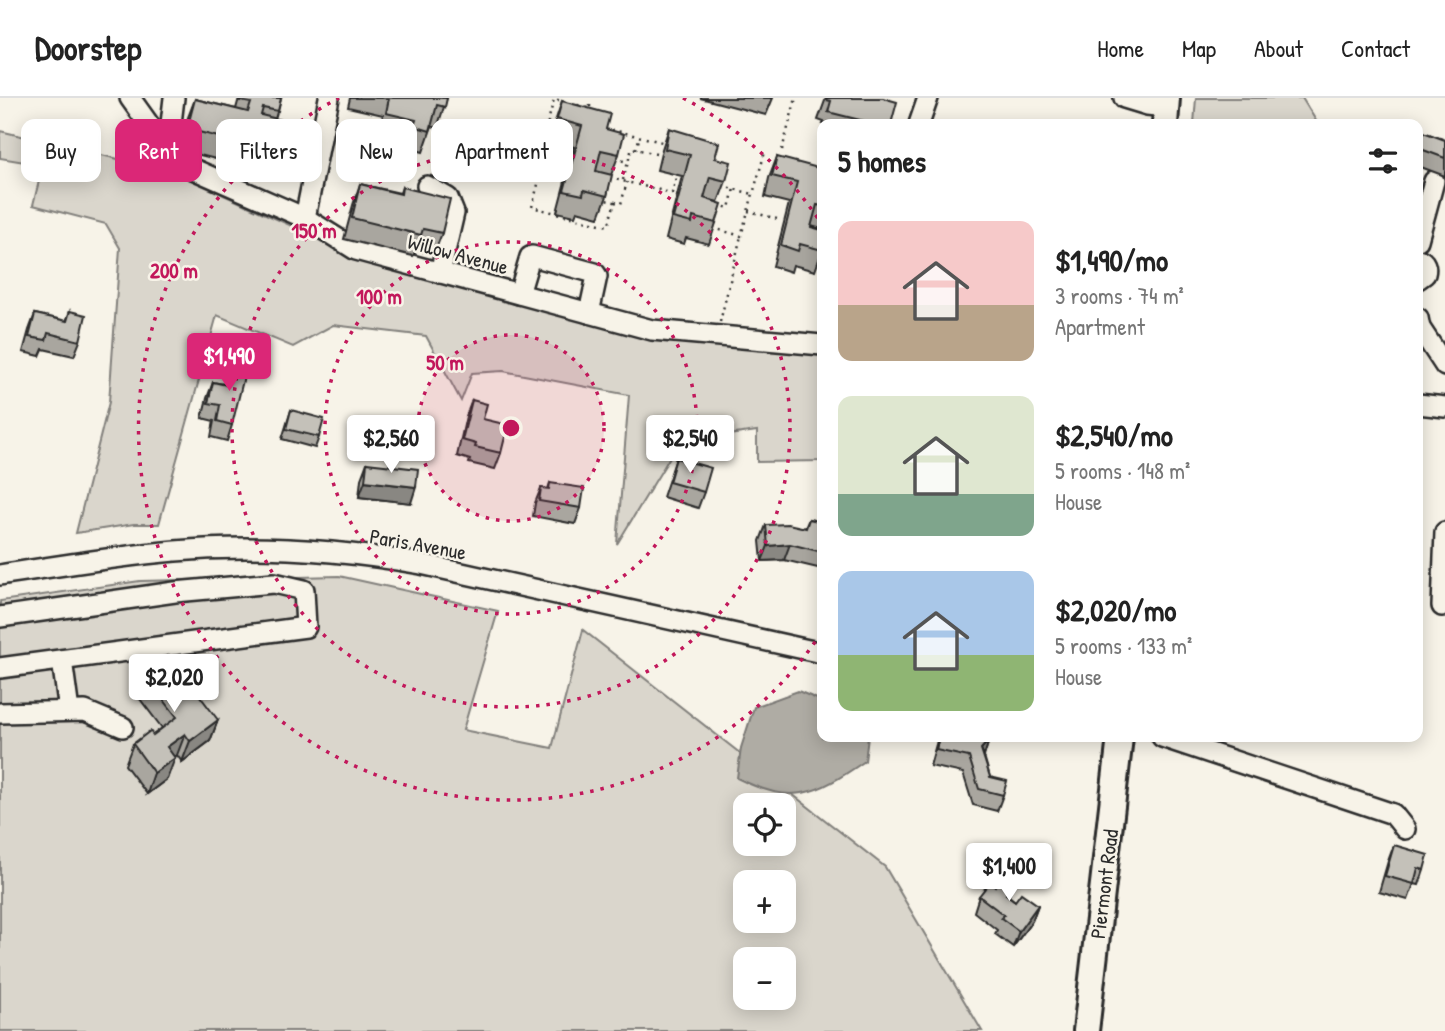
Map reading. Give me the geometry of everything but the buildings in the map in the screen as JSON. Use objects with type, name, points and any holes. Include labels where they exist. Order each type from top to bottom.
[{"type":"main road","name":"Piermont Road","points":[[1086,1031],[1119,742]]},
{"type":"street","name":"Willow Avenue","points":[[130,98],[146,119]]},
{"type":"street","points":[[172,119],[174,98]]},
{"type":"street","points":[[305,218],[329,98]]},
{"type":"street","points":[[921,119],[928,98]]},
{"type":"street","points":[[1124,98],[1166,110]]},
{"type":"street","name":"Willow Avenue","points":[[202,173],[305,218],[356,250],[652,330],[817,345]]},
{"type":"street","points":[[1423,228],[1434,181]]},
{"type":"street","points":[[427,186],[448,198],[454,213],[440,273]]},
{"type":"street","points":[[519,294],[532,256],[595,273],[597,276],[589,313]]},
{"type":"street","points":[[1423,333],[1445,366]]},
{"type":"street","points":[[1423,405],[1445,407]]},
{"type":"street","points":[[1442,606],[1445,532]]},
{"type":"street","name":"Paris Avenue","points":[[0,575],[175,551],[285,548],[421,564],[817,652]]},
{"type":"street","points":[[0,617],[175,592],[274,583],[304,590],[306,627],[0,668]]},
{"type":"street","points":[[62,660],[69,711]]},
{"type":"street","points":[[0,713],[85,711],[122,727]]},
{"type":"street","points":[[1177,742],[1393,814],[1405,829]]},
{"type":"path","points":[[782,150],[796,98]]},
{"type":"path","points":[[590,105],[590,108],[554,99],[535,171],[541,173],[531,207],[608,226],[615,202]]},
{"type":"path","points":[[598,126],[673,145]]},
{"type":"path","points":[[636,149],[640,136]]},
{"type":"path","points":[[604,200],[621,204],[632,148],[660,155]]},
{"type":"path","points":[[716,336],[765,152]]},
{"type":"path","points":[[615,159],[628,162]]},
{"type":"path","points":[[603,176],[672,193],[677,175]]},
{"type":"path","points":[[722,186],[753,194]]},
{"type":"path","points":[[711,203],[729,208],[734,189]]},
{"type":"path","points":[[748,211],[782,220]]},
{"type":"path","points":[[713,228],[741,236]]},
{"type":"shaded area","points":[[1196,98],[1302,98],[1315,119],[1194,119]]},
{"type":"shaded area","points":[[0,131],[21,136],[21,161],[0,158]]},
{"type":"shaded area","points":[[101,155],[115,158],[115,182],[195,182],[375,264],[634,334],[817,347],[817,461],[757,462],[757,431],[679,442],[617,544],[629,395],[503,371],[472,373],[461,401],[426,336],[333,325],[293,347],[217,315],[159,524],[134,524],[76,533],[109,402],[120,248],[106,224],[33,205],[39,182],[101,182]]},
{"type":"shaded area","points":[[339,576],[498,611],[463,730],[552,748],[583,630],[791,793],[733,793],[733,856],[796,856],[796,797],[885,867],[982,1031],[0,1031],[0,601],[140,581]]},
{"type":"shaded area","points":[[798,691],[817,699],[817,742],[867,742],[865,761],[818,789],[796,794],[774,792],[737,778],[741,748],[754,707]]}]
